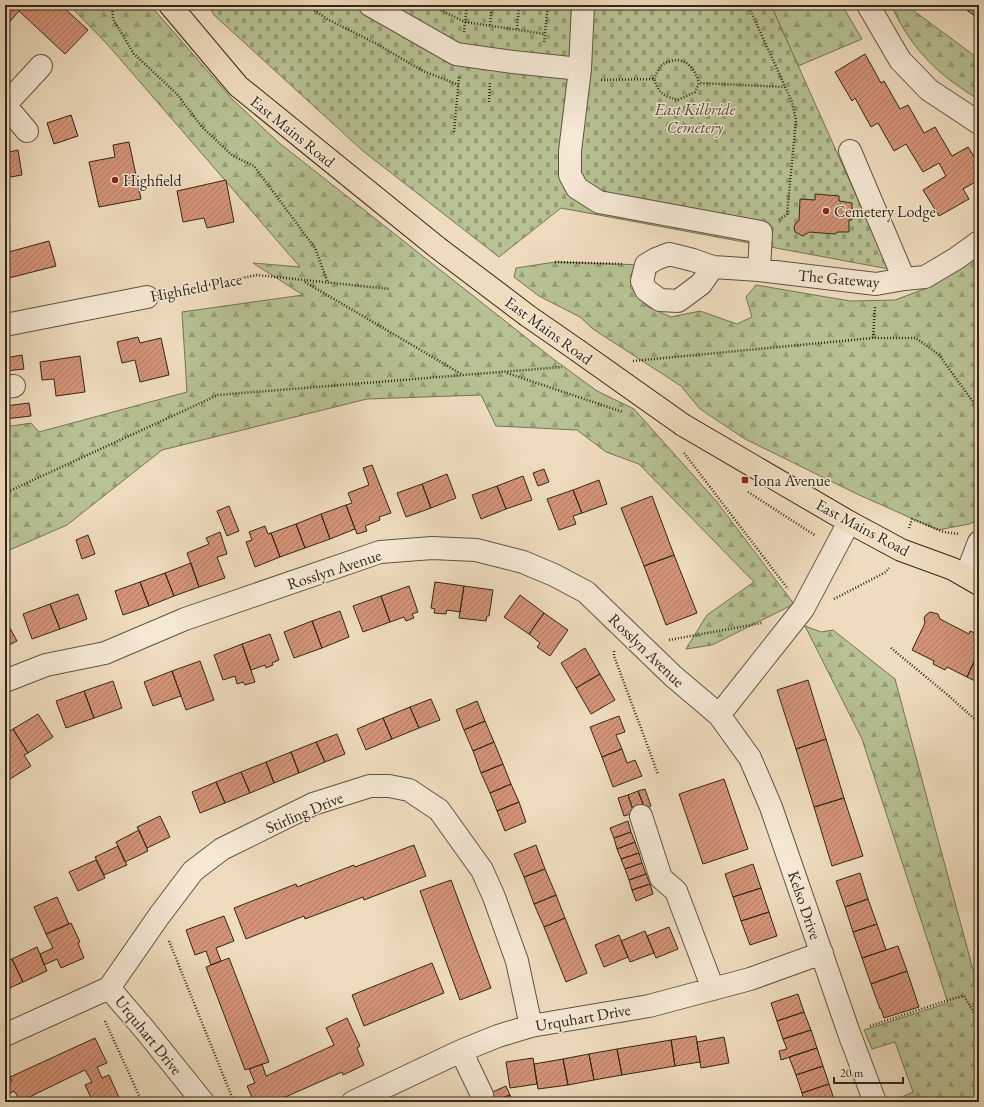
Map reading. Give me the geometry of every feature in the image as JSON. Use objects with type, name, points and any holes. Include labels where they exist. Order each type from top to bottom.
[{"type":"main road","name":"East Mains Road","points":[[170,5],[238,86],[438,248],[528,316],[572,358],[849,522],[902,550],[953,569],[972,580]]},
{"type":"street","points":[[370,5],[456,54],[542,65],[578,75]]},
{"type":"street","points":[[583,5],[578,75],[570,151],[570,175],[577,188],[599,202],[762,232],[759,270]]},
{"type":"street","points":[[868,5],[900,60],[929,90],[979,123]]},
{"type":"street","points":[[26,131],[5,105],[42,66]]},
{"type":"street","points":[[850,152],[904,279]]},
{"type":"street","name":"The Gateway","points":[[646,265],[669,254],[713,267],[759,270],[876,284],[925,277],[957,258],[979,242]]},
{"type":"street","points":[[646,265],[642,281],[646,290],[660,300],[678,301],[702,284],[713,267]]},
{"type":"street","name":"Highfield Place","points":[[5,325],[148,296]]},
{"type":"street","points":[[719,715],[799,613],[849,522]]},
{"type":"street","points":[[970,538],[972,580]]},
{"type":"street","name":"Rosslyn Avenue","points":[[5,681],[46,665],[105,653],[185,619],[380,552],[432,548],[476,550],[523,562],[554,575],[586,592],[673,676],[719,715]]},
{"type":"street","name":"Kelso Drive","points":[[719,715],[750,758],[771,807],[849,1033],[875,1102]]},
{"type":"street","name":"Stirling Drive","points":[[102,991],[193,871],[222,849],[313,804],[370,786],[389,786],[409,790],[439,810],[482,870],[494,897],[517,961],[531,1026]]},
{"type":"street","points":[[641,816],[661,878],[676,891],[713,989]]},
{"type":"street","name":"Urquhart Drive","points":[[352,1102],[461,1051],[498,1036],[531,1026],[649,1006],[750,979],[822,953]]},
{"type":"street","points":[[5,1035],[102,991]]},
{"type":"street","name":"Urquhart Drive","points":[[102,991],[145,1030],[203,1102]]},
{"type":"street","points":[[461,1051],[482,1095],[481,1102]]},
{"type":"path","points":[[112,5],[114,19],[134,54],[177,94],[202,127],[233,156],[254,166],[315,248],[328,283]]},
{"type":"path","points":[[307,5],[326,19],[375,43],[423,71],[459,84]]},
{"type":"path","points":[[430,5],[465,22],[545,34]]},
{"type":"path","points":[[490,25],[492,5]]},
{"type":"path","points":[[517,29],[519,5]]},
{"type":"path","points":[[542,65],[548,5]]},
{"type":"path","points":[[748,5],[792,102],[796,120],[787,214],[762,232]]},
{"type":"path","points":[[679,60],[686,62],[694,69],[699,83],[695,92],[678,100],[668,98],[660,92],[654,79],[660,68],[665,63],[679,60]]},
{"type":"path","points":[[578,75],[654,79]]},
{"type":"path","points":[[699,83],[785,87]]},
{"type":"path","points":[[555,262],[646,265]]},
{"type":"path","name":"Highfield Place","points":[[148,296],[257,275],[390,289]]},
{"type":"path","points":[[303,280],[464,376]]},
{"type":"path","points":[[873,338],[876,284]]},
{"type":"path","points":[[629,361],[729,353],[873,338],[916,338],[939,355],[979,410]]},
{"type":"path","points":[[5,493],[218,395],[505,372],[572,358]]},
{"type":"path","points":[[505,372],[624,412]]},
{"type":"path","points":[[692,455],[685,452],[799,613]]},
{"type":"path","points":[[744,489],[835,548]]},
{"type":"path","points":[[646,650],[667,641],[814,610],[886,572],[902,550],[912,519],[944,532],[970,538]]},
{"type":"path","points":[[624,628],[615,641],[614,656],[658,774]]},
{"type":"path","points":[[891,648],[979,723]]},
{"type":"path","points":[[159,916],[234,1102]]},
{"type":"path","points":[[102,991],[142,1102]]},
{"type":"path","points":[[849,1033],[964,996],[979,1021]]},
{"type":"green space","points":[[69,5],[150,5],[232,99],[278,142],[552,358],[597,391],[634,409],[717,502],[794,604],[712,645],[686,649],[707,615],[754,582],[639,464],[606,452],[577,430],[496,426],[481,395],[367,399],[162,450],[67,525],[5,552],[5,427],[31,423],[39,432],[187,392],[182,312],[303,295],[253,263],[300,267],[108,45]]},
{"type":"green space","name":"East Kilbride Cemetery","points":[[208,5],[771,5],[889,269],[561,208],[499,257],[363,151],[214,15]]},
{"type":"green space","points":[[771,5],[842,5],[862,39],[798,66]]},
{"type":"green space","points":[[891,5],[906,5],[979,59],[979,100],[949,79],[929,62],[909,38]]},
{"type":"green space","points":[[979,255],[979,520],[969,524],[938,530],[857,494],[745,439],[700,409],[681,386],[593,329],[580,317],[539,296],[514,277],[516,268],[555,262],[646,265],[630,287],[648,307],[671,317],[700,311],[737,324],[752,317],[746,297],[756,285],[850,301],[895,300],[927,288]]},
{"type":"green space","points":[[805,626],[821,632],[833,630],[895,679],[979,992],[979,1102],[895,1102],[895,1100],[913,1092],[895,1042],[872,1049],[864,1030],[948,1003],[862,739]]},
{"type":"building","points":[[5,5],[61,5],[88,30],[65,54],[19,11],[5,27]]},
{"type":"building","points":[[960,5],[972,5],[968,11]]},
{"type":"building","points":[[972,5],[979,5],[979,19],[968,11]]},
{"type":"building","points":[[865,54],[881,83],[884,81],[900,109],[908,105],[924,133],[935,127],[952,156],[968,147],[979,165],[979,180],[963,189],[969,199],[939,216],[923,190],[946,176],[939,163],[923,172],[906,144],[894,151],[878,123],[871,127],[855,98],[852,101],[835,72]]},
{"type":"building","points":[[71,115],[78,136],[54,144],[47,123]]},
{"type":"building","name":"Highfield","points":[[129,142],[141,199],[99,207],[89,162],[115,157],[113,145]]},
{"type":"building","points":[[18,150],[22,175],[5,178],[5,153]]},
{"type":"building","points":[[226,180],[234,222],[207,228],[204,218],[183,222],[177,191]]},
{"type":"building","name":"Cemetery Lodge","points":[[815,194],[839,196],[839,201],[852,203],[852,220],[849,220],[849,232],[838,232],[835,234],[809,232],[803,236],[795,232],[794,227],[799,221],[800,199],[815,200]]},
{"type":"building","points":[[49,241],[56,266],[5,279],[5,253]]},
{"type":"building","points":[[138,337],[140,343],[161,338],[169,375],[140,382],[135,360],[122,363],[117,342]]},
{"type":"building","points":[[22,355],[24,369],[5,371],[5,358]]},
{"type":"building","points":[[80,356],[85,392],[56,396],[54,379],[42,380],[40,362]]},
{"type":"building","points":[[29,403],[31,416],[5,419],[5,406]]},
{"type":"building","points":[[372,465],[391,513],[379,517],[380,520],[365,526],[367,531],[357,534],[346,505],[352,503],[348,493],[369,485],[363,468]]},
{"type":"building","points":[[544,469],[549,482],[538,486],[533,473]]},
{"type":"building","points":[[447,474],[456,498],[431,508],[422,484]]},
{"type":"building","points":[[523,476],[532,500],[506,509],[497,486]]},
{"type":"building","points":[[599,480],[607,504],[582,513],[573,490]]},
{"type":"building","points":[[422,484],[431,508],[406,517],[397,493]]},
{"type":"building","points":[[497,486],[506,509],[481,519],[472,495]]},
{"type":"building","points":[[573,490],[582,513],[573,516],[576,524],[559,530],[547,499]]},
{"type":"building","points":[[652,496],[674,555],[644,566],[621,508]]},
{"type":"building","points":[[346,505],[355,529],[330,539],[321,514]]},
{"type":"building","points":[[229,506],[239,531],[227,536],[217,511]]},
{"type":"building","points":[[321,514],[330,539],[305,548],[296,524]]},
{"type":"building","points":[[296,524],[305,548],[280,557],[271,533]]},
{"type":"building","points":[[265,526],[268,534],[271,533],[280,557],[255,567],[246,542],[252,540],[249,532]]},
{"type":"building","points":[[220,532],[227,554],[217,557],[225,578],[199,587],[187,553],[209,544],[206,538]]},
{"type":"building","points":[[88,535],[95,554],[82,559],[76,540]]},
{"type":"building","points":[[674,555],[697,613],[666,625],[644,566]]},
{"type":"building","points":[[191,563],[199,587],[174,596],[165,573]]},
{"type":"building","points":[[165,573],[174,596],[149,606],[140,582]]},
{"type":"building","points":[[140,582],[149,606],[123,615],[115,591]]},
{"type":"building","points":[[435,582],[464,586],[460,612],[447,610],[446,614],[434,613],[435,609],[431,608]]},
{"type":"building","points":[[409,586],[418,612],[412,614],[414,618],[406,621],[404,617],[390,622],[381,596]]},
{"type":"building","points":[[464,586],[493,590],[489,616],[487,616],[486,621],[459,618]]},
{"type":"building","points":[[78,594],[87,619],[60,629],[50,604]]},
{"type":"building","points":[[520,595],[544,613],[529,634],[504,617]]},
{"type":"building","points":[[381,596],[390,622],[363,632],[353,606]]},
{"type":"building","points":[[50,604],[60,629],[32,639],[23,614]]},
{"type":"building","points":[[340,611],[349,637],[322,648],[312,621]]},
{"type":"building","points":[[930,612],[938,614],[940,619],[969,634],[970,631],[979,635],[979,651],[967,677],[947,667],[945,670],[933,664],[934,661],[912,650],[925,623],[924,618]]},
{"type":"building","points":[[544,613],[568,630],[550,656],[537,647],[540,643],[529,634]]},
{"type":"building","points":[[5,619],[17,641],[5,647]]},
{"type":"building","points":[[312,621],[322,648],[294,658],[284,632]]},
{"type":"building","points":[[270,634],[279,660],[266,668],[265,665],[251,670],[242,644]]},
{"type":"building","points":[[242,644],[255,682],[245,685],[243,682],[237,684],[235,676],[223,680],[214,655]]},
{"type":"building","points":[[585,648],[600,674],[576,688],[561,663]]},
{"type":"building","points":[[979,651],[979,683],[967,677]]},
{"type":"building","points":[[200,661],[214,700],[186,710],[172,671]]},
{"type":"building","points":[[172,671],[181,696],[153,706],[144,682]]},
{"type":"building","points":[[600,674],[615,700],[591,714],[576,688]]},
{"type":"building","points":[[808,680],[826,739],[796,749],[777,690]]},
{"type":"building","points":[[113,681],[122,708],[94,718],[84,691]]},
{"type":"building","points":[[84,691],[94,718],[66,728],[56,701]]},
{"type":"building","points":[[431,699],[440,720],[419,728],[410,707]]},
{"type":"building","points":[[477,701],[485,721],[464,730],[456,710]]},
{"type":"building","points":[[410,707],[419,728],[392,739],[383,718]]},
{"type":"building","points":[[38,714],[53,737],[28,753],[13,729]]},
{"type":"building","points":[[619,716],[625,732],[616,735],[622,749],[602,757],[590,727]]},
{"type":"building","points":[[383,718],[392,739],[366,750],[357,729]]},
{"type":"building","points":[[485,721],[494,742],[473,751],[464,730]]},
{"type":"building","points":[[13,729],[28,753],[24,755],[31,766],[10,779],[5,771],[5,734]]},
{"type":"building","points":[[337,734],[345,754],[325,762],[316,742]]},
{"type":"building","points":[[826,739],[844,798],[814,807],[796,749]]},
{"type":"building","points":[[316,742],[325,762],[299,773],[291,752]]},
{"type":"building","points":[[494,742],[503,764],[481,773],[473,751]]},
{"type":"building","points":[[622,749],[627,763],[635,760],[642,776],[613,787],[602,757]]},
{"type":"building","points":[[291,752],[299,773],[274,783],[266,762]]},
{"type":"building","points":[[266,762],[274,783],[250,793],[241,772]]},
{"type":"building","points":[[503,764],[511,784],[490,793],[481,773]]},
{"type":"building","points":[[241,772],[250,793],[225,803],[216,782]]},
{"type":"building","points":[[724,779],[748,849],[703,864],[679,794]]},
{"type":"building","points":[[216,782],[225,803],[200,813],[192,792]]},
{"type":"building","points":[[511,784],[519,802],[497,811],[490,793]]},
{"type":"building","points":[[645,789],[651,806],[645,809],[638,791]]},
{"type":"building","points":[[638,791],[645,809],[634,813],[628,795]]},
{"type":"building","points":[[628,795],[634,813],[624,816],[618,798]]},
{"type":"building","points":[[844,798],[863,856],[832,866],[814,807]]},
{"type":"building","points":[[519,802],[526,822],[505,831],[497,811]]},
{"type":"building","points":[[160,816],[170,837],[147,848],[137,827]]},
{"type":"building","points":[[628,821],[631,832],[614,838],[610,828]]},
{"type":"building","points":[[979,829],[979,851],[976,850]]},
{"type":"building","points":[[139,830],[148,851],[125,862],[116,842]]},
{"type":"building","points":[[631,832],[635,842],[617,849],[614,838]]},
{"type":"building","points":[[635,842],[639,853],[621,859],[617,849]]},
{"type":"building","points":[[414,845],[426,876],[364,900],[363,897],[305,919],[304,916],[246,939],[234,908],[296,884],[297,887],[354,865],[355,867]]},
{"type":"building","points":[[536,845],[545,869],[524,877],[514,854]]},
{"type":"building","points":[[118,846],[127,865],[104,875],[95,857]]},
{"type":"building","points":[[639,853],[642,863],[625,869],[621,859]]},
{"type":"building","points":[[96,860],[105,878],[78,891],[69,872]]},
{"type":"building","points":[[642,863],[646,874],[629,880],[625,869]]},
{"type":"building","points":[[753,864],[761,888],[733,897],[725,874]]},
{"type":"building","points":[[545,869],[556,895],[534,904],[524,877]]},
{"type":"building","points":[[860,873],[868,899],[845,907],[836,881]]},
{"type":"building","points":[[646,874],[650,884],[632,890],[629,880]]},
{"type":"building","points":[[451,880],[491,988],[460,1000],[420,891]]},
{"type":"building","points":[[650,884],[653,894],[636,901],[632,890]]},
{"type":"building","points":[[761,888],[769,912],[741,921],[733,897]]},
{"type":"building","points":[[556,895],[565,918],[544,927],[534,904]]},
{"type":"building","points":[[57,897],[69,924],[46,934],[34,907]]},
{"type":"building","points":[[868,899],[877,924],[853,932],[845,907]]},
{"type":"building","points":[[769,912],[777,936],[750,945],[741,921]]},
{"type":"building","points":[[224,916],[234,941],[216,948],[221,961],[211,965],[206,951],[195,955],[186,930]]},
{"type":"building","points":[[565,918],[587,973],[566,982],[544,927]]},
{"type":"building","points":[[71,923],[80,942],[78,943],[84,958],[61,968],[57,959],[44,965],[40,954],[53,948],[46,934]]},
{"type":"building","points":[[877,924],[886,950],[862,958],[853,932]]},
{"type":"building","points":[[669,927],[678,949],[656,958],[647,936]]},
{"type":"building","points":[[645,931],[654,953],[630,962],[621,941]]},
{"type":"building","points":[[619,935],[628,957],[604,967],[595,945]]},
{"type":"building","points":[[898,946],[907,971],[871,984],[862,958]]},
{"type":"building","points":[[37,947],[47,971],[23,982],[12,959]]},
{"type":"building","points":[[229,958],[269,1062],[245,1070],[206,967]]},
{"type":"building","points":[[12,959],[23,982],[5,990],[5,962]]},
{"type":"building","points":[[432,963],[444,993],[364,1026],[352,995]]},
{"type":"building","points":[[907,971],[919,1007],[884,1018],[871,984]]},
{"type":"building","points":[[798,994],[804,1012],[777,1021],[771,1003]]},
{"type":"building","points":[[804,1012],[811,1030],[783,1039],[777,1021]]},
{"type":"building","points":[[347,1018],[360,1046],[357,1048],[364,1065],[343,1075],[342,1072],[274,1102],[254,1102],[247,1086],[255,1083],[249,1069],[262,1064],[266,1076],[334,1045],[326,1028]]},
{"type":"building","points":[[811,1030],[817,1048],[781,1060],[779,1051],[787,1049],[783,1039]]},
{"type":"building","points":[[696,1036],[700,1062],[675,1066],[671,1040]]},
{"type":"building","points":[[724,1037],[729,1063],[701,1068],[697,1042]]},
{"type":"building","points":[[95,1038],[107,1063],[97,1067],[102,1078],[109,1075],[121,1102],[93,1102],[85,1085],[92,1082],[85,1070],[21,1101],[14,1091],[5,1096],[5,1085],[12,1081],[10,1077]]},
{"type":"building","points":[[671,1040],[675,1066],[622,1075],[617,1049]]},
{"type":"building","points":[[817,1048],[823,1066],[796,1075],[789,1057]]},
{"type":"building","points":[[617,1049],[622,1075],[594,1080],[589,1054]]},
{"type":"building","points":[[589,1054],[594,1080],[568,1085],[563,1059]]},
{"type":"building","points":[[533,1058],[537,1084],[510,1088],[506,1062]]},
{"type":"building","points":[[563,1059],[568,1085],[538,1089],[534,1064]]},
{"type":"building","points":[[823,1066],[829,1084],[802,1093],[796,1075]]},
{"type":"building","points":[[829,1084],[835,1102],[805,1102],[802,1093]]},
{"type":"building","points":[[506,1086],[510,1095],[492,1102],[488,1094]]},
{"type":"building","points":[[510,1095],[513,1102],[495,1102]]},
{"type":"place","name":"Highfield","points":[[115,180]]},
{"type":"place","name":"Cemetery Lodge","points":[[826,211]]},
{"type":"place","name":"Iona Avenue","points":[[745,480]]}]
